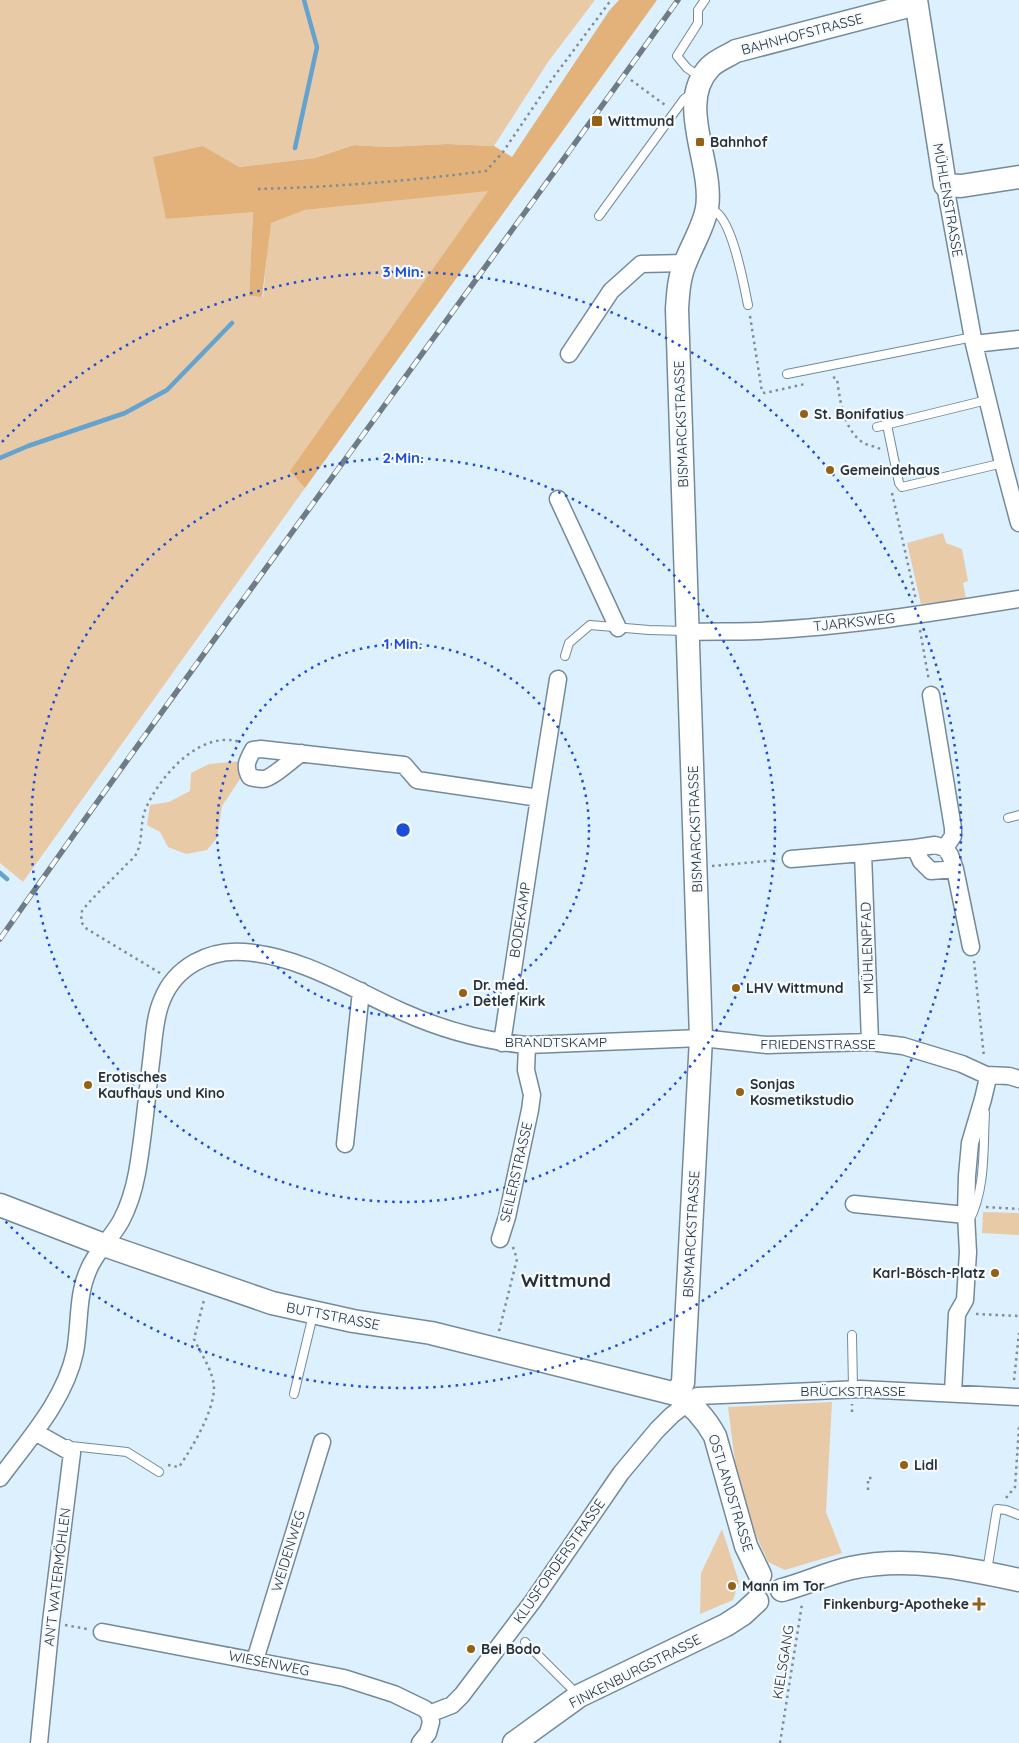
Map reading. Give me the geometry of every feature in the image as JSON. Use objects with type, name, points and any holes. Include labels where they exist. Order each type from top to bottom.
[{"type":"street","name":"BAHNHOFSTRASSE","points":[[700,84],[711,66],[736,51],[916,2]]},
{"type":"street","name":"MÜHLENSTRASSE","points":[[916,2],[945,185],[974,341],[987,400],[1018,519]]},
{"type":"street","points":[[700,84],[696,113],[708,192],[707,208]]},
{"type":"street","points":[[945,185],[961,186],[1019,177]]},
{"type":"street","name":"BISMARCKSTRASSE","points":[[682,1398],[701,1038],[697,868],[677,310],[679,286],[685,262],[707,208]]},
{"type":"street","points":[[568,354],[611,292],[641,264],[685,262]]},
{"type":"street","points":[[974,341],[1019,339]]},
{"type":"street","points":[[558,499],[618,628]]},
{"type":"street","name":"TJARKSWEG","points":[[688,632],[757,631],[918,615],[1019,599]]},
{"type":"street","name":"BODEKAMP","points":[[502,1043],[558,679]]},
{"type":"street","points":[[932,695],[953,828],[953,836],[945,848]]},
{"type":"street","points":[[301,753],[283,765],[272,777],[263,779],[250,777],[246,770],[253,750],[260,748],[404,765],[417,780],[539,798]]},
{"type":"street","points":[[791,859],[935,845],[945,848],[950,855],[954,869],[970,947]]},
{"type":"street","points":[[915,848],[922,861],[931,871],[954,869]]},
{"type":"street","name":"MÜHLENPFAD","points":[[864,853],[870,1042]]},
{"type":"street","name":"BRANDTSKAMP","points":[[0,1478],[36,1430],[62,1389],[75,1354],[82,1291],[87,1271],[95,1256],[121,1221],[131,1198],[137,1172],[158,1016],[162,999],[173,981],[183,971],[202,958],[218,953],[244,952],[277,958],[311,969],[403,1012],[446,1029],[479,1039],[502,1043],[527,1045],[701,1038]]},
{"type":"street","points":[[344,1144],[361,991]]},
{"type":"street","name":"FRIEDENSTRASSE","points":[[701,1038],[768,1045],[870,1042],[903,1046],[962,1064],[986,1075],[1009,1076],[1019,1079]]},
{"type":"street","name":"SEILERSTRASSE","points":[[500,1239],[507,1218],[530,1110],[532,1095],[526,1070],[527,1045]]},
{"type":"street","points":[[953,1392],[957,1314],[965,1300],[970,1216],[970,1143],[987,1082],[986,1075]]},
{"type":"street","points":[[854,1204],[970,1216]]},
{"type":"street","name":"BUTTSTRASSE","points":[[0,1205],[104,1245],[272,1303],[353,1321],[431,1333],[682,1398]]},
{"type":"street","name":"BRÜCKSTRASSE","points":[[682,1398],[853,1389],[953,1392],[1016,1397]]},
{"type":"street","name":"OSTLANDSTRASSE","points":[[682,1398],[707,1423],[715,1436],[746,1546],[760,1575]]},
{"type":"street","name":"KLUSFORDERSTRASSE","points":[[429,1714],[452,1705],[462,1695],[533,1601],[621,1473],[682,1398]]},
{"type":"street","name":"AN'T WATERMÖHLEN","points":[[36,1430],[72,1453],[39,1743]]},
{"type":"street","name":"WEIDENWEG","points":[[255,1660],[322,1442]]},
{"type":"street","points":[[790,1588],[770,1574],[760,1575],[755,1578],[751,1587],[752,1595],[757,1601],[762,1604],[770,1604],[790,1588],[849,1568],[894,1562],[926,1564],[1019,1580]]},
{"type":"street","name":"FINKENBURGSTRASSE","points":[[514,1743],[579,1696],[726,1625],[743,1614],[757,1601]]},
{"type":"street","name":"WIESENWEG","points":[[102,1632],[255,1660],[366,1684],[414,1703],[425,1709],[429,1714]]},
{"type":"street","points":[[420,1743],[428,1733],[431,1722],[429,1714]]},
{"type":"lane","points":[[599,216],[684,99],[700,84],[677,56],[698,23],[698,10],[705,0]]},
{"type":"lane","points":[[707,208],[716,211],[727,228],[745,286],[748,305]]},
{"type":"lane","points":[[787,374],[974,341]]},
{"type":"lane","points":[[876,427],[987,400]]},
{"type":"lane","points":[[886,425],[899,483],[902,487],[1003,463]]},
{"type":"lane","points":[[565,656],[569,643],[590,625],[688,632]]},
{"type":"lane","points":[[1008,818],[1019,815]]},
{"type":"lane","points":[[294,1394],[314,1313]]},
{"type":"lane","points":[[852,1335],[853,1389]]},
{"type":"lane","points":[[36,1430],[71,1446],[127,1452],[159,1472]]},
{"type":"lane","points":[[987,1574],[998,1509],[1019,1515]]},
{"type":"lane","points":[[525,1642],[579,1696]]},
{"type":"path","points":[[258,189],[316,188],[434,178],[486,171],[503,152],[553,78],[611,0]]},
{"type":"path","points":[[631,80],[675,111]]},
{"type":"path","points":[[748,305],[762,392],[765,393],[814,382]]},
{"type":"path","points":[[833,377],[837,379],[841,404],[847,421],[856,436],[863,443],[879,448],[882,452]]},
{"type":"path","points":[[891,490],[915,596],[932,695]]},
{"type":"path","points":[[173,981],[88,929],[81,922],[82,911],[135,855],[145,810],[153,794],[182,760],[201,747],[218,741],[234,740],[253,750]]},
{"type":"path","points":[[697,868],[791,859]]},
{"type":"path","points":[[970,947],[973,957],[986,1075]]},
{"type":"path","points":[[970,1216],[1019,1209]]},
{"type":"path","name":"SEILERSTRASSE","points":[[495,1349],[517,1259],[514,1248],[500,1239]]},
{"type":"path","points":[[159,1472],[168,1465],[179,1467],[193,1446],[208,1414],[214,1389],[208,1368],[194,1339],[210,1282]]},
{"type":"path","points":[[957,1314],[1019,1316]]},
{"type":"path","points":[[1016,1397],[1019,1333]]},
{"type":"path","points":[[998,1509],[1015,1487],[1019,1426]]},
{"type":"path","points":[[868,1490],[868,1478],[873,1478]]},
{"type":"path","name":"KIELSGANG","points":[[780,1743],[803,1604],[790,1588]]},
{"type":"path","points":[[52,1622],[102,1632]]},
{"type":"shaded area","points":[[0,0],[595,0],[548,62],[494,146],[447,144],[386,147],[354,145],[315,158],[238,167],[203,146],[166,219],[253,211],[249,296],[263,297],[270,223],[305,210],[489,190],[293,468],[305,488],[23,882],[0,863]]},
{"type":"shaded area","points":[[619,0],[657,0],[305,488],[290,471],[488,191],[305,210],[271,223],[262,297],[249,296],[253,212],[166,219],[153,157],[203,146],[239,167],[315,158],[354,145],[386,147],[447,144],[494,146],[512,157],[609,11]]},
{"type":"shaded area","points":[[943,533],[946,543],[962,549],[968,581],[963,583],[966,599],[921,604],[907,543]]},
{"type":"shaded area","points":[[242,761],[240,779],[222,806],[217,838],[207,850],[186,854],[168,847],[160,832],[147,825],[150,805],[169,802],[190,791],[191,773],[209,764]]},
{"type":"shaded area","points":[[983,1212],[1019,1213],[1019,1235],[982,1233]]},
{"type":"shaded area","points":[[832,1402],[826,1512],[842,1553],[785,1570],[768,1562],[747,1515],[737,1477],[728,1407]]},
{"type":"shaded area","points":[[722,1529],[739,1582],[733,1600],[700,1614],[701,1573]]},
{"type":"waterway","points":[[295,148],[317,47],[304,0]]},
{"type":"waterway","points":[[0,458],[28,446],[125,413],[167,390],[232,323]]},
{"type":"waterway","points":[[0,873],[7,879]]},
{"type":"railway","points":[[0,939],[168,703],[678,0]]},
{"type":"place","name":"Wittmund","points":[[597,121]]},
{"type":"place","name":"Bahnhof","points":[[700,142]]},
{"type":"place","name":"St. Bonifatius","points":[[804,414]]},
{"type":"place","name":"Gemeindehaus","points":[[830,470]]},
{"type":"place","name":"LHV Wittmund","points":[[736,988]]},
{"type":"place","name":"Dr. med. Detlef Kirk","points":[[463,993]]},
{"type":"place","name":"Erotisches Kaufhaus und Kino","points":[[88,1085]]},
{"type":"place","name":"Sonjas Kosmetikstudio","points":[[740,1092]]},
{"type":"place","name":"Karl-Bösch-Platz","points":[[995,1273]]},
{"type":"place","name":"Lidl","points":[[904,1465]]},
{"type":"place","name":"Mann im Tor","points":[[732,1586]]},
{"type":"place","name":"Finkenburg-Apotheke","points":[[979,1604]]},
{"type":"place","name":"Bei Bodo","points":[[471,1649]]},
{"type":"district","name":"Wittmund","points":[[566,1280]]}]
